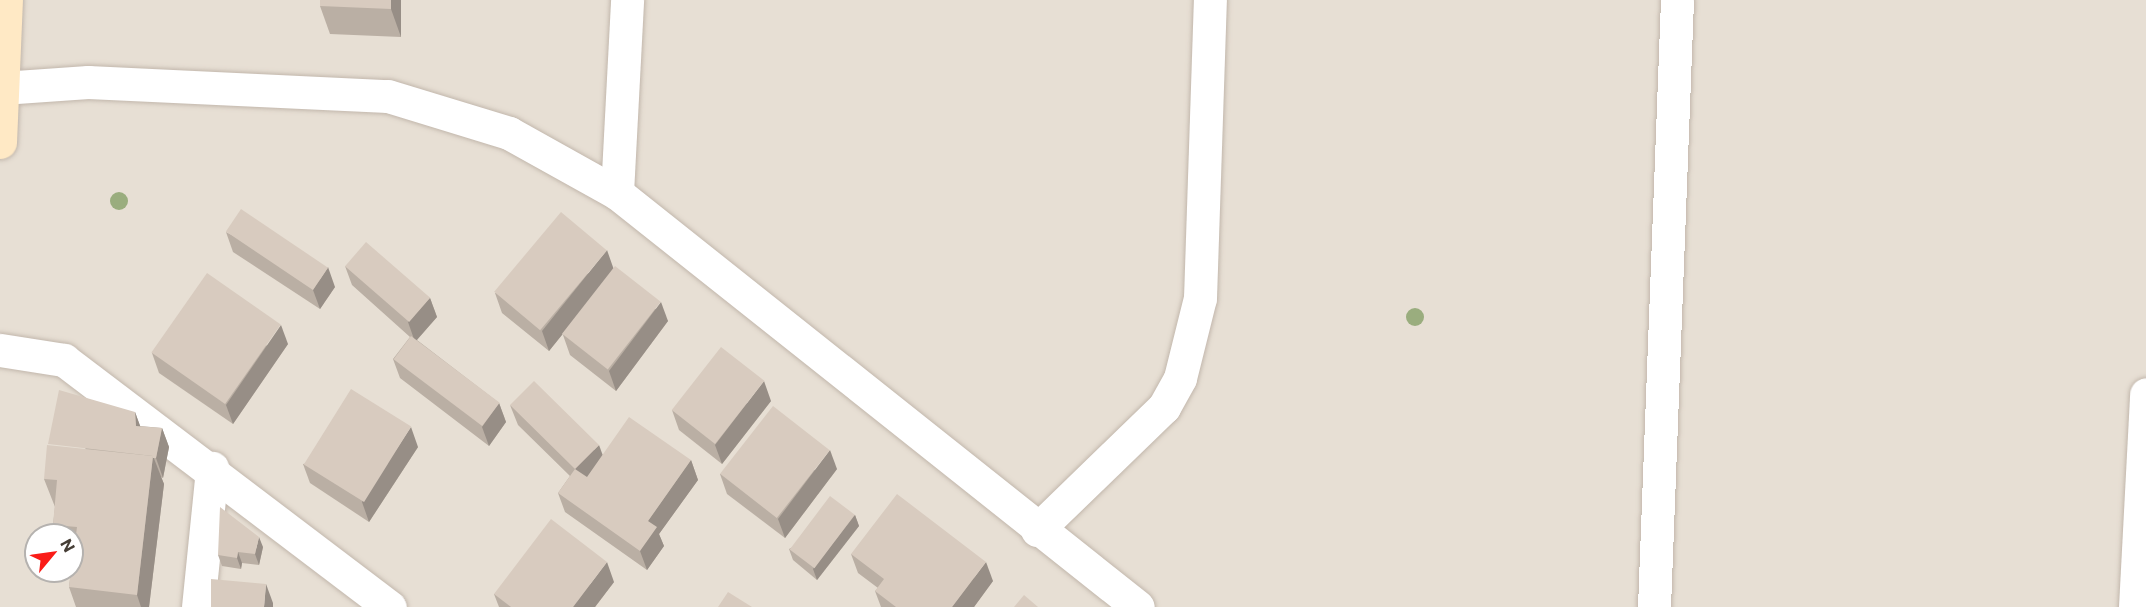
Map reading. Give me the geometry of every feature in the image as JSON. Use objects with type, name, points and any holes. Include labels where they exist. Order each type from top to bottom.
[{"type":"main road","points":[[0,142],[1,52],[6,0]]},
{"type":"street","points":[[617,193],[627,0]]},
{"type":"street","points":[[1037,530],[1164,408],[1180,378],[1200,298],[1210,0]]},
{"type":"street","points":[[1654,607],[1677,0]]},
{"type":"street","points":[[2,88],[88,82],[388,96],[509,133],[617,193],[1037,530],[1138,607]]},
{"type":"street","points":[[0,350],[64,360],[212,468],[390,607]]},
{"type":"street","points":[[2135,607],[2146,394]]},
{"type":"street","points":[[198,607],[212,468]]},
{"type":"shaded area","points":[[0,0],[2146,0],[2146,607],[0,607]]},
{"type":"building","points":[[320,0],[391,0],[391,9],[320,6]]},
{"type":"building","points":[[241,209],[328,268],[313,290],[226,231]]},
{"type":"building","points":[[561,212],[607,251],[540,330],[494,292]]},
{"type":"building","points":[[366,242],[430,298],[409,322],[345,266]]},
{"type":"building","points":[[615,266],[661,302],[608,369],[562,334]]},
{"type":"building","points":[[207,273],[281,325],[225,404],[151,352]]},
{"type":"building","points":[[411,336],[500,403],[482,426],[394,359]]},
{"type":"building","points":[[721,347],[764,381],[715,444],[672,410]]},
{"type":"building","points":[[534,381],[599,445],[575,469],[510,405]]},
{"type":"building","points":[[351,389],[411,427],[364,502],[304,464]]},
{"type":"building","points":[[59,390],[135,412],[136,426],[162,428],[156,458],[48,444]]},
{"type":"building","points":[[773,406],[830,450],[777,518],[720,474]]},
{"type":"building","points":[[629,417],[691,460],[648,521],[657,527],[640,551],[558,493],[575,469],[587,477]]},
{"type":"building","points":[[47,445],[153,456],[137,595],[69,587],[70,583],[84,583],[84,523],[53,523],[57,480],[44,479]]},
{"type":"building","points":[[897,494],[986,562],[952,607],[896,607],[875,591],[884,579],[851,554]]},
{"type":"building","points":[[830,496],[855,515],[814,568],[790,550]]},
{"type":"building","points":[[220,507],[259,537],[255,554],[238,552],[237,558],[218,555]]},
{"type":"building","points":[[551,519],[607,562],[573,607],[511,607],[494,594]]},
{"type":"building","points":[[211,579],[266,584],[264,607],[211,607]]},
{"type":"building","points":[[728,592],[752,607],[718,607]]},
{"type":"building","points":[[1024,595],[1038,607],[1014,607]]}]
